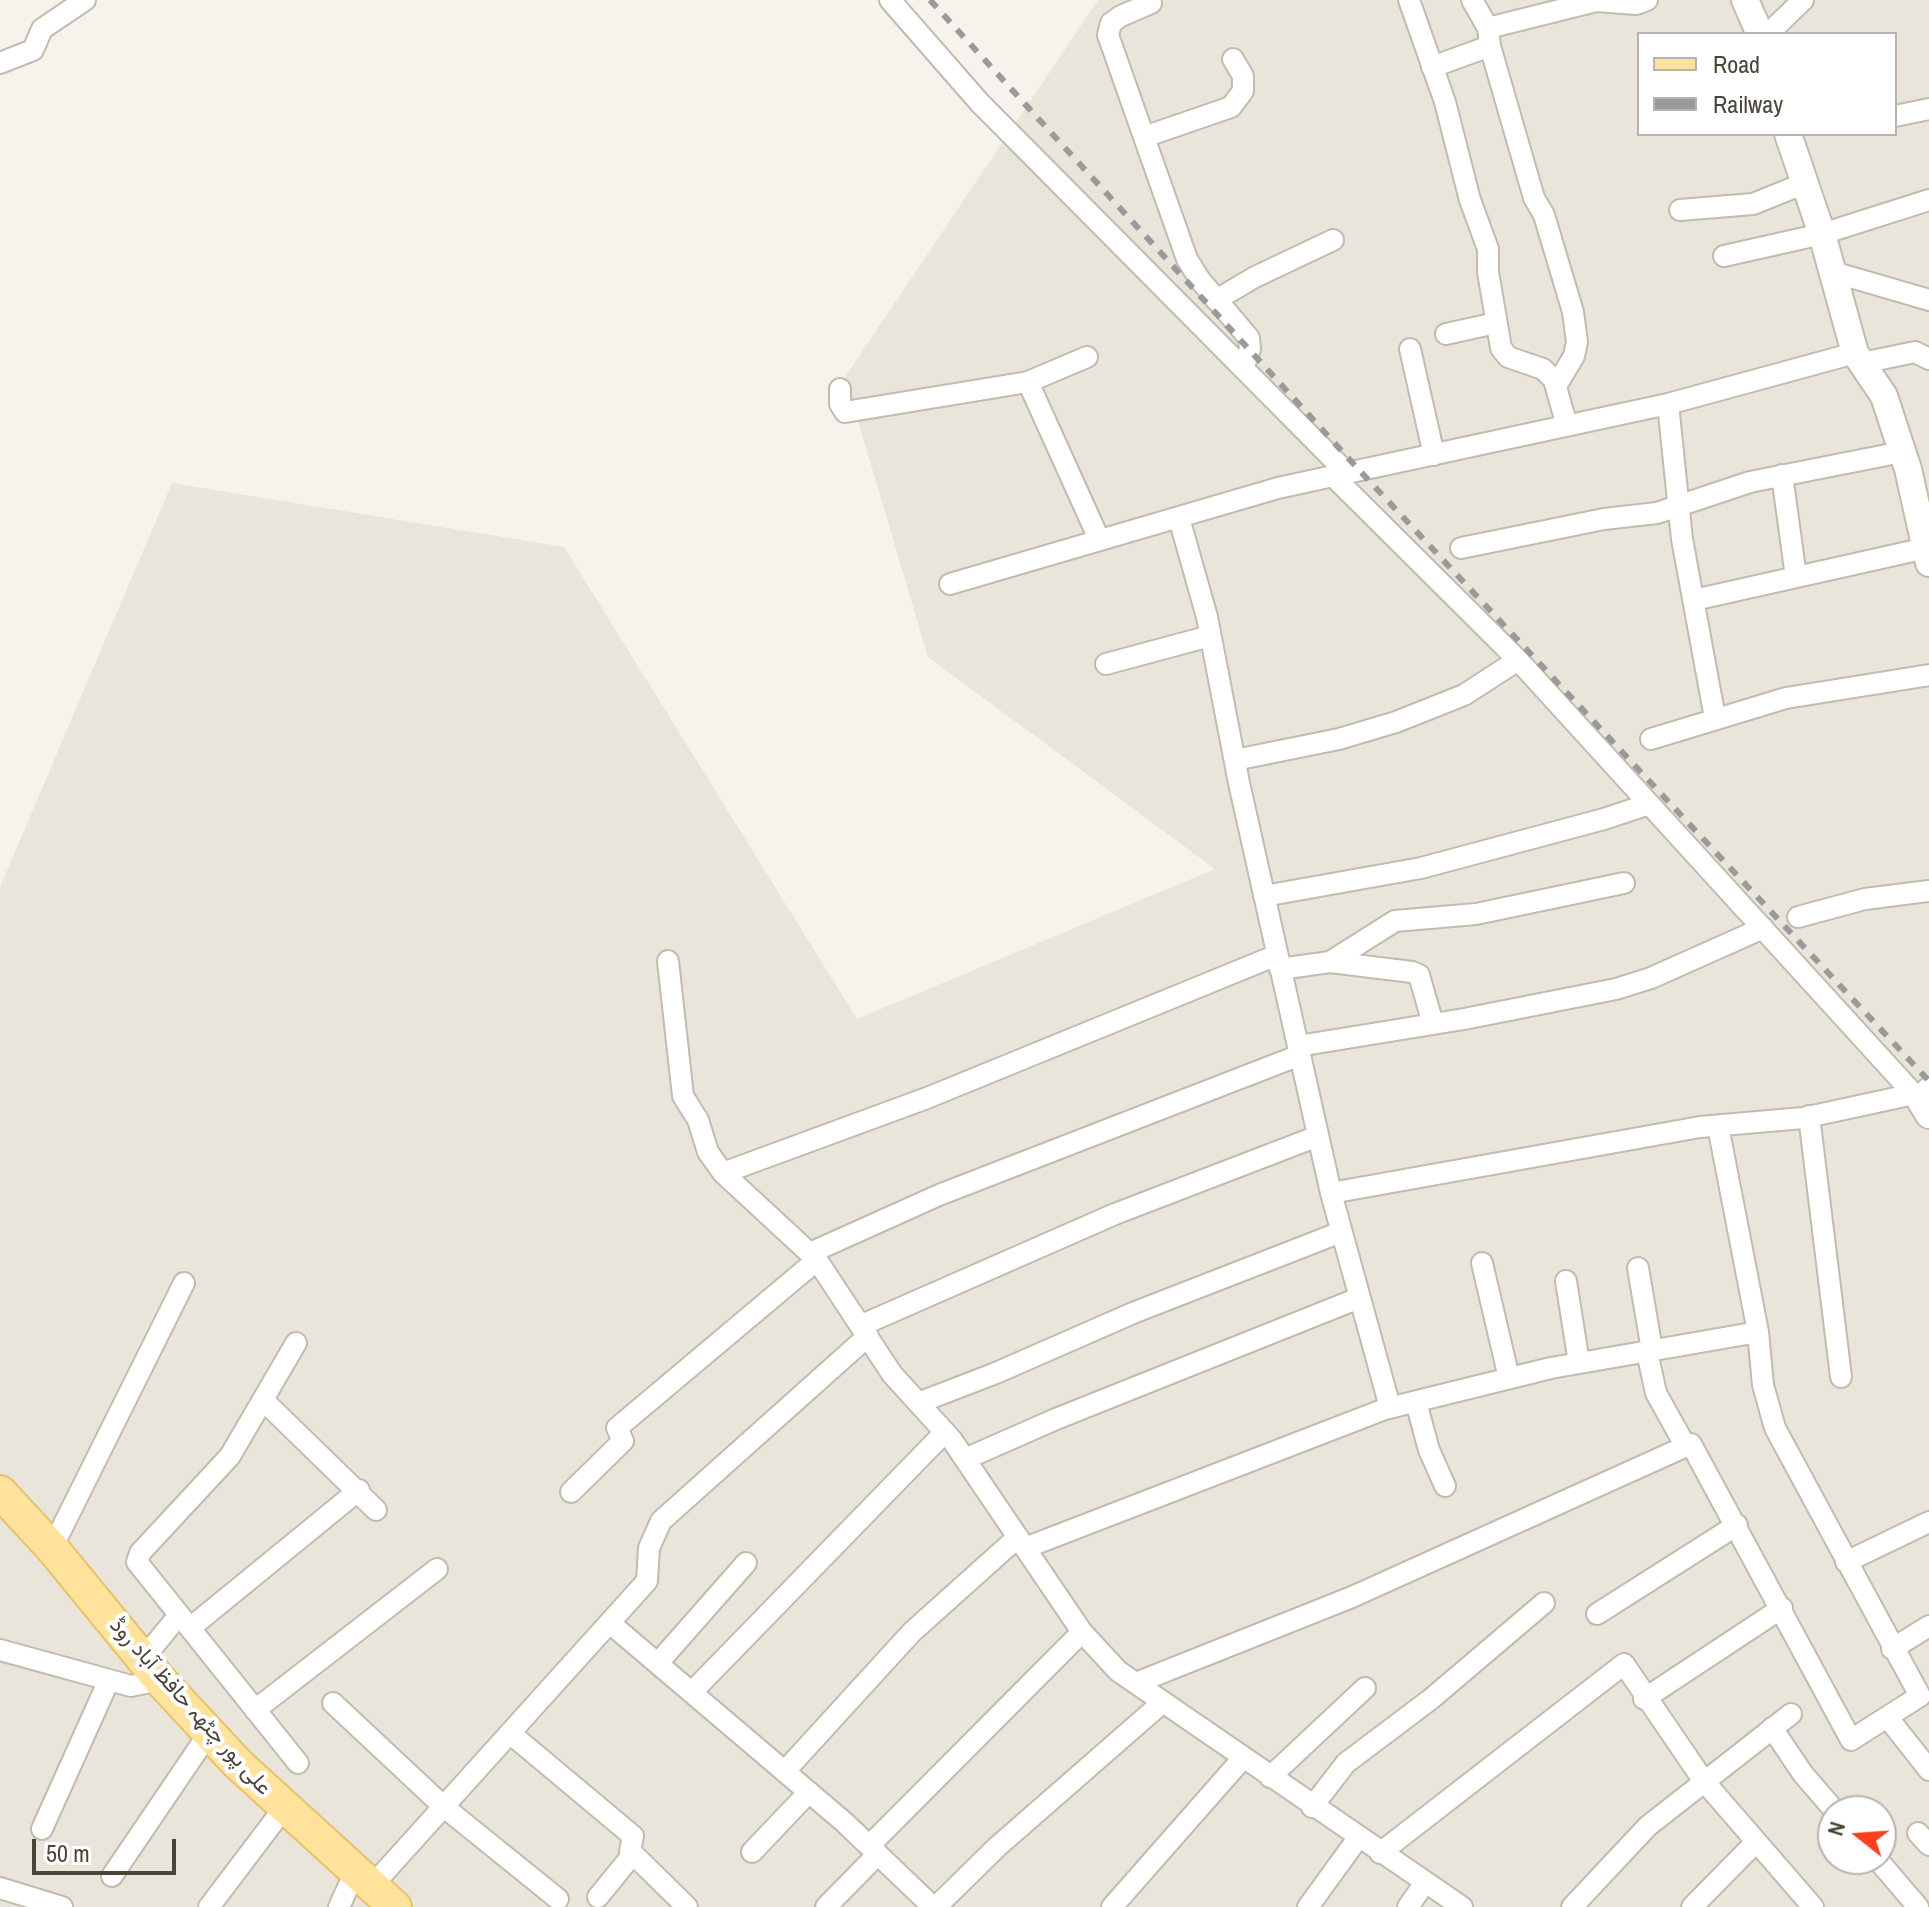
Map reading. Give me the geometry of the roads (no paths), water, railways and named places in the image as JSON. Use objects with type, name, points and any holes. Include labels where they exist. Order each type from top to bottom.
[{"type":"main road","name":"علی پور چٹھہ حافظ آباد روڈ","points":[[0,1492],[52,1548],[151,1670],[209,1733],[284,1808],[373,1889]]},
{"type":"street","points":[[0,63],[33,50],[42,29],[85,0]]},
{"type":"street","points":[[890,0],[979,102],[1243,368],[1518,660],[1923,1101]]},
{"type":"street","points":[[1409,0],[1488,249],[1501,348],[1508,357],[1543,369],[1556,386],[1567,426]]},
{"type":"street","points":[[1472,0],[1489,37],[1534,198],[1544,215],[1573,312],[1577,342],[1574,356],[1556,386]]},
{"type":"street","points":[[1432,67],[1489,37],[1596,1],[1636,4],[1647,0]]},
{"type":"street","points":[[1745,0],[1759,32]]},
{"type":"street","points":[[1770,32],[1803,0]]},
{"type":"street","points":[[1151,3],[1111,23],[1108,35],[1187,259],[1216,300],[1249,338],[1250,349],[1243,368]]},
{"type":"street","points":[[1144,137],[1231,107],[1243,91],[1243,76],[1233,59]]},
{"type":"street","points":[[1897,116],[1929,109]]},
{"type":"street","points":[[1694,600],[1796,577],[1927,556],[1902,452],[1884,396],[1858,358],[1822,234],[1789,136]]},
{"type":"street","points":[[1680,210],[1753,204],[1805,183]]},
{"type":"street","points":[[1724,256],[1822,234],[1929,200]]},
{"type":"street","points":[[1216,300],[1255,277],[1333,240]]},
{"type":"street","points":[[1833,272],[1929,300]]},
{"type":"street","points":[[1446,334],[1496,323]]},
{"type":"street","points":[[1410,349],[1434,455]]},
{"type":"street","points":[[950,584],[1278,488],[1668,404],[1858,358],[1915,352],[1929,359]]},
{"type":"street","points":[[840,389],[840,404],[845,412],[1028,382],[1087,357]]},
{"type":"street","points":[[1028,382],[1099,539]]},
{"type":"street","points":[[1668,404],[1679,506],[1715,718]]},
{"type":"street","points":[[1461,548],[1604,519],[1657,513],[1750,482],[1902,452]]},
{"type":"street","points":[[1782,475],[1796,577]]},
{"type":"street","points":[[1179,518],[1210,636],[1264,896],[1331,1193],[1390,1407]]},
{"type":"street","points":[[1106,664],[1210,636]]},
{"type":"street","points":[[1235,760],[1339,739],[1396,722],[1464,695],[1518,660]]},
{"type":"street","points":[[1651,739],[1786,698],[1929,675]]},
{"type":"street","points":[[1264,896],[1421,868],[1649,804]]},
{"type":"street","points":[[1330,962],[1395,921],[1476,914],[1624,883]]},
{"type":"street","points":[[1798,917],[1865,899],[1929,891]]},
{"type":"street","points":[[571,1492],[623,1441],[617,1428],[814,1257],[966,1184],[1299,1050],[1616,989],[1651,978],[1763,928]]},
{"type":"street","points":[[668,961],[683,1096],[698,1120],[708,1152],[723,1173],[814,1257],[892,1374],[945,1432],[965,1459],[1082,1632],[1118,1671],[1424,1884],[1462,1907]]},
{"type":"street","points":[[723,1173],[1279,962],[1330,962],[1419,975],[1433,1024]]},
{"type":"street","points":[[1331,1193],[1718,1126],[1923,1101]]},
{"type":"street","points":[[1809,1116],[1841,1377]]},
{"type":"street","points":[[1136,1683],[1352,1597],[1691,1444],[1851,1740],[1920,1696],[1775,1428],[1763,1385],[1758,1332],[1718,1126]]},
{"type":"street","points":[[339,1907],[373,1889],[647,1581],[649,1548],[661,1521],[865,1331],[1115,1214],[1318,1136]]},
{"type":"street","points":[[918,1403],[996,1373],[1133,1313],[1341,1232]]},
{"type":"street","points":[[1482,1263],[1509,1378]]},
{"type":"street","points":[[1638,1268],[1656,1393],[1686,1447]]},
{"type":"street","points":[[1566,1281],[1579,1363]]},
{"type":"street","points":[[52,1548],[184,1283]]},
{"type":"street","points":[[965,1459],[1056,1419],[1359,1298]]},
{"type":"street","points":[[785,1771],[912,1632],[1021,1543],[1390,1407],[1579,1363],[1758,1332]]},
{"type":"street","points":[[296,1343],[230,1456],[140,1553],[137,1562],[298,1763]]},
{"type":"street","points":[[263,1400],[359,1490],[376,1510]]},
{"type":"street","points":[[1416,1402],[1429,1450],[1445,1486]]},
{"type":"street","points":[[692,1692],[945,1432]]},
{"type":"street","points":[[0,1650],[131,1686],[151,1670],[184,1622],[359,1490]]},
{"type":"street","points":[[1846,1562],[1929,1522]]},
{"type":"street","points":[[1597,1614],[1737,1525]]},
{"type":"street","points":[[658,1663],[746,1563]]},
{"type":"street","points":[[255,1710],[437,1569]]},
{"type":"street","points":[[1312,1807],[1346,1763],[1431,1699],[1544,1603]]},
{"type":"street","points":[[1644,1699],[1782,1608]]},
{"type":"street","points":[[611,1624],[809,1792],[934,1907],[997,1847],[1163,1702]]},
{"type":"street","points":[[1892,1649],[1929,1626]]},
{"type":"street","points":[[826,1907],[873,1850],[1082,1632]]},
{"type":"street","points":[[1380,1853],[1624,1664],[1644,1699],[1703,1780],[1813,1907]]},
{"type":"street","points":[[42,1829],[109,1680]]},
{"type":"street","points":[[1270,1777],[1365,1688]]},
{"type":"street","points":[[333,1703],[444,1807],[558,1899]]},
{"type":"street","points":[[1572,1907],[1648,1826],[1791,1714]]},
{"type":"street","points":[[1888,1718],[1925,1756]]},
{"type":"street","points":[[1772,1728],[1821,1795]]},
{"type":"street","points":[[112,1876],[209,1733]]},
{"type":"street","points":[[511,1734],[633,1836],[630,1851],[687,1907]]},
{"type":"street","points":[[1117,1905],[1243,1758]]},
{"type":"street","points":[[752,1852],[809,1792]]},
{"type":"street","points":[[209,1907],[284,1808]]},
{"type":"street","points":[[1308,1907],[1358,1838]]},
{"type":"street","points":[[1692,1907],[1756,1842]]},
{"type":"street","points":[[598,1897],[633,1854]]},
{"type":"street","points":[[1891,1875],[1918,1907]]},
{"type":"street","points":[[1408,1907],[1424,1884]]},
{"type":"street","points":[[0,1888],[62,1907]]},
{"type":"railway","points":[[930,0],[1360,471],[1929,1081]]}]
